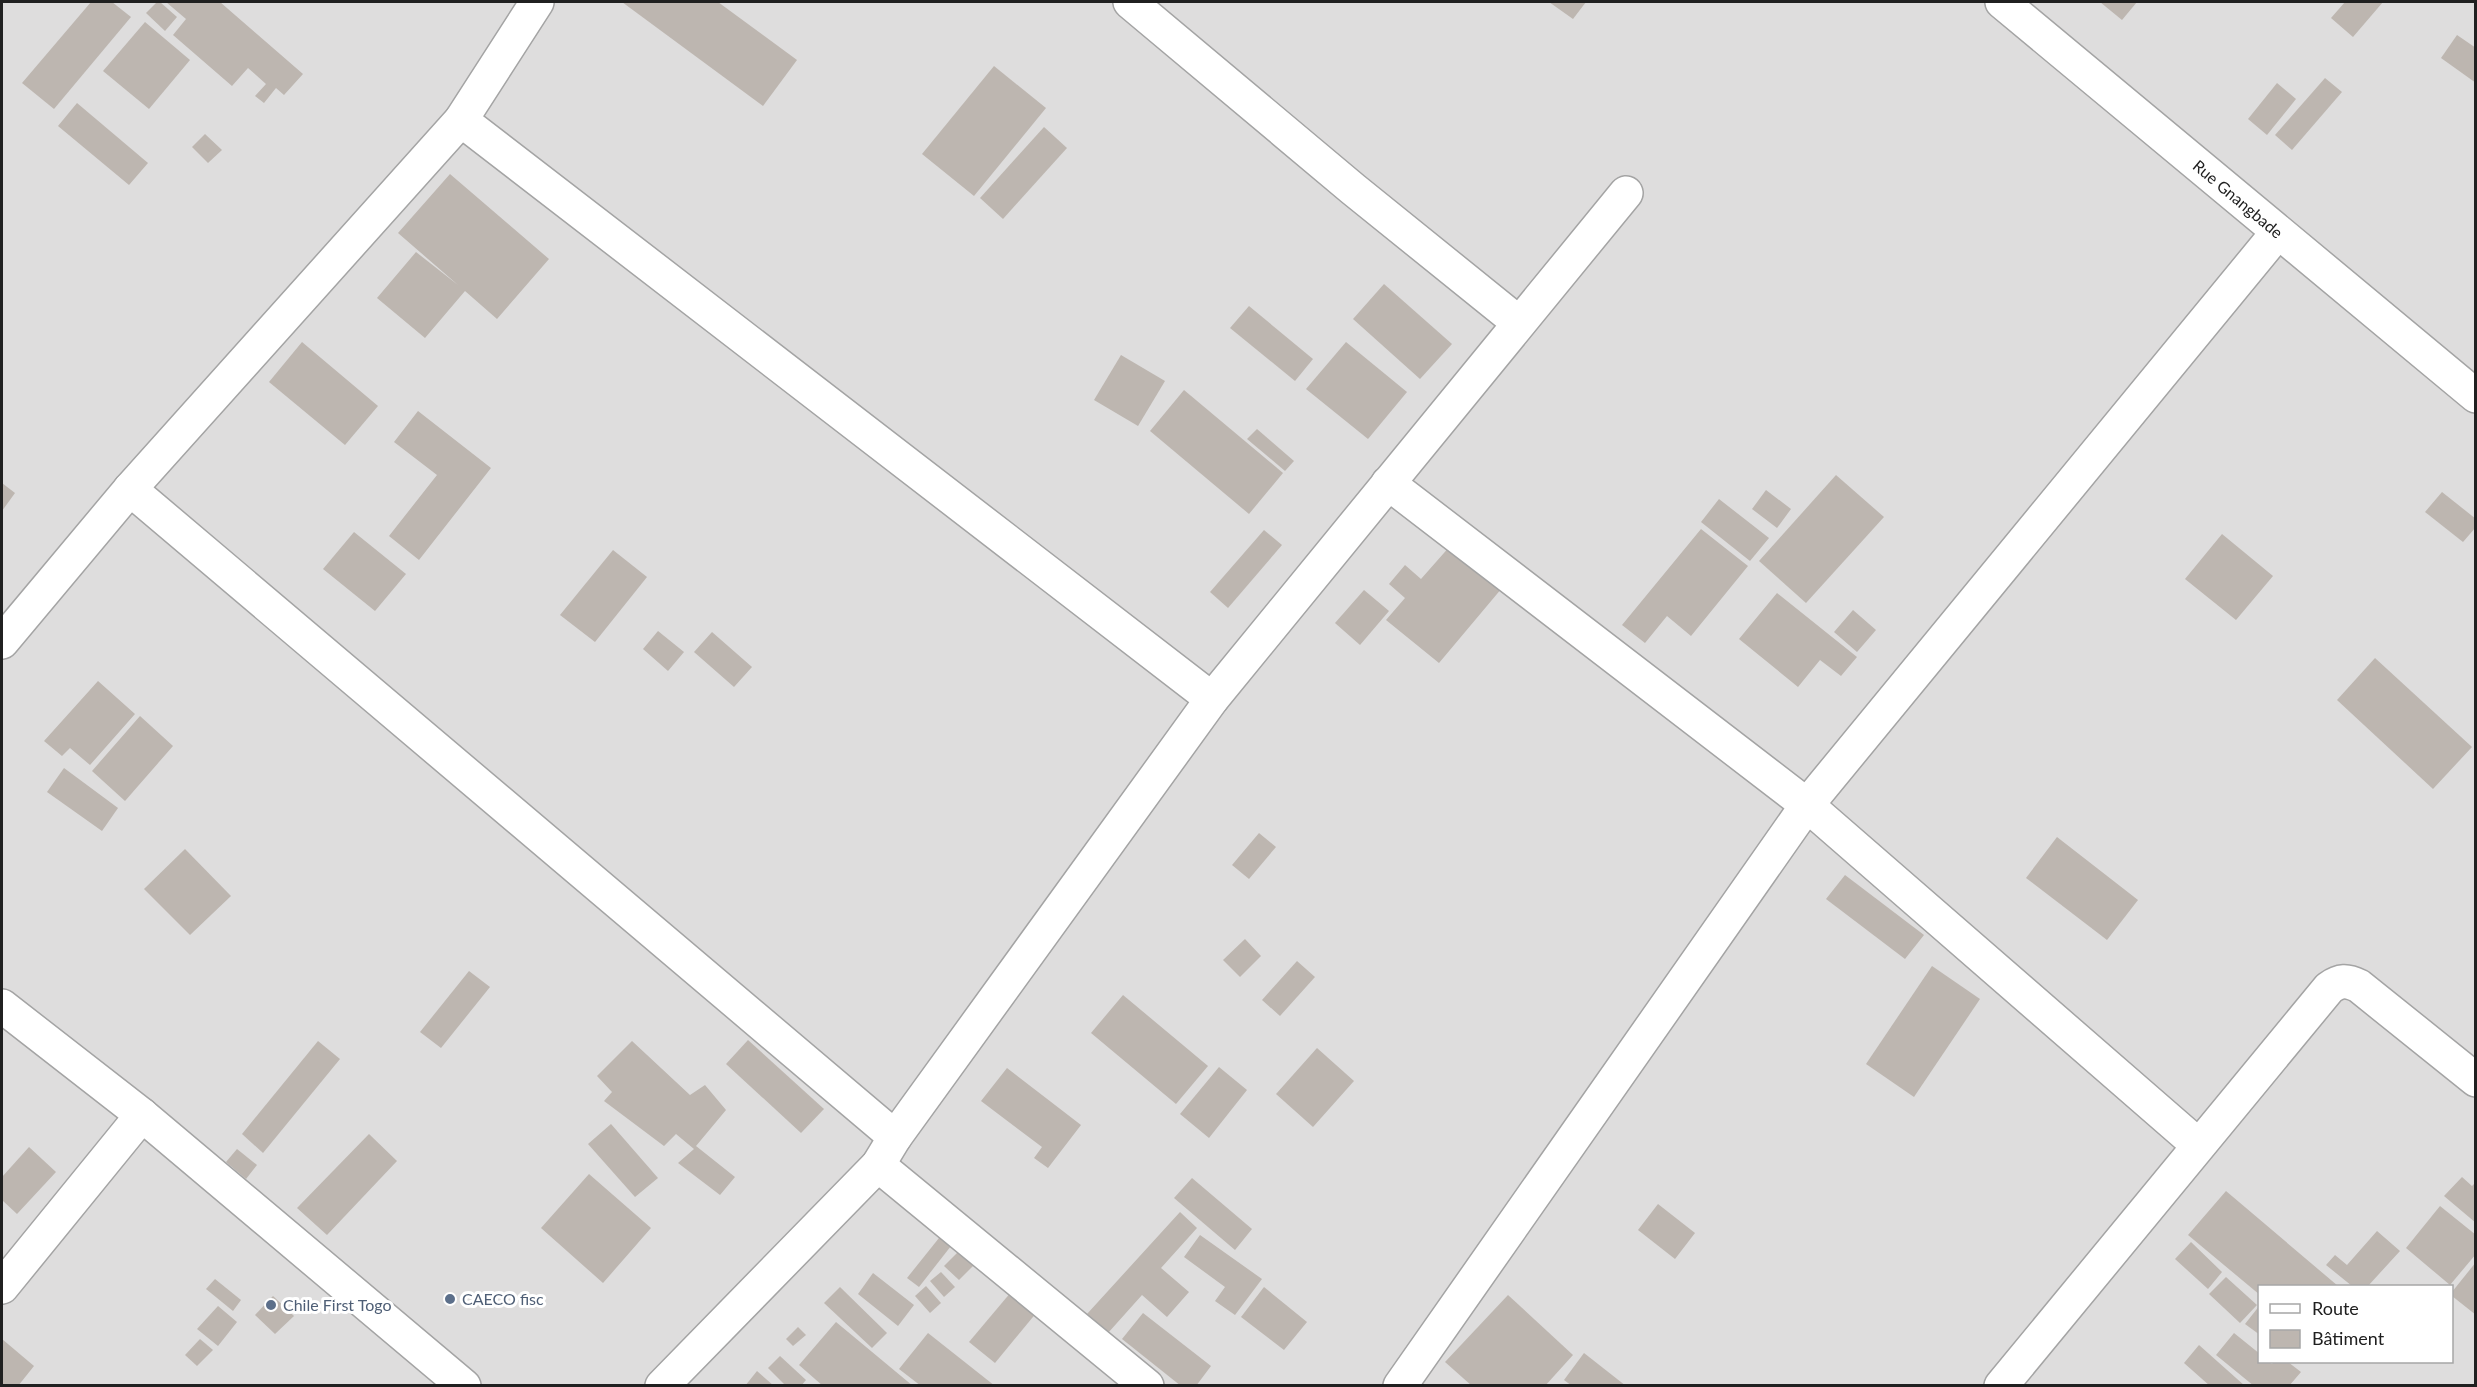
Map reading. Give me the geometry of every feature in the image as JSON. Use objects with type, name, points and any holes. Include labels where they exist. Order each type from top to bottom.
[{"type":"street","points":[[2,642],[130,489],[461,120],[537,2]]},
{"type":"street","points":[[1130,2],[1353,189],[1519,323]]},
{"type":"street","name":"Rue Gnangbade","points":[[2002,2],[2475,396]]},
{"type":"street","points":[[461,120],[1212,699]]},
{"type":"street","points":[[662,1386],[878,1165],[895,1137],[1212,699],[1626,194]]},
{"type":"street","points":[[1400,1386],[1807,806],[2278,232]]},
{"type":"street","points":[[1388,483],[1807,806],[2198,1145]]},
{"type":"street","points":[[130,489],[895,1137]]},
{"type":"street","points":[[2001,1386],[2329,988],[2342,981],[2350,981],[2359,986],[2475,1080]]},
{"type":"street","points":[[2,1006],[142,1115],[464,1386]]},
{"type":"street","points":[[2,1287],[142,1115]]},
{"type":"street","points":[[878,1165],[1147,1386]]},
{"type":"shaded area","points":[[2,2],[2475,2],[2475,1385],[2,1386]]},
{"type":"building","points":[[91,2],[112,2],[131,17],[54,109],[22,83]]},
{"type":"building","points":[[157,2],[177,17],[165,31],[146,13]]},
{"type":"building","points":[[166,2],[220,2],[303,74],[284,95],[276,88],[264,103],[255,96],[266,84],[248,68],[232,86],[173,35],[186,19]]},
{"type":"building","points":[[622,2],[718,2],[797,60],[763,106]]},
{"type":"building","points":[[1549,2],[1586,2],[1573,19]]},
{"type":"building","points":[[2100,2],[2137,2],[2122,20]]},
{"type":"building","points":[[2345,2],[2383,2],[2353,37],[2331,18]]},
{"type":"building","points":[[145,22],[190,60],[149,109],[103,71]]},
{"type":"building","points":[[2457,35],[2476,48],[2476,83],[2441,58]]},
{"type":"building","points":[[994,66],[1046,108],[974,196],[922,154]]},
{"type":"building","points":[[2325,78],[2342,92],[2292,150],[2275,135]]},
{"type":"building","points":[[2277,83],[2296,99],[2267,135],[2248,119]]},
{"type":"building","points":[[77,103],[148,163],[129,185],[58,126]]},
{"type":"building","points":[[1044,127],[1067,148],[1003,219],[980,198]]},
{"type":"building","points":[[205,134],[222,150],[208,163],[192,147]]},
{"type":"building","points":[[450,174],[549,259],[497,319],[465,291],[425,338],[377,298],[416,252],[458,285],[398,233]]},
{"type":"building","points":[[1384,284],[1452,344],[1420,379],[1353,319]]},
{"type":"building","points":[[1249,306],[1313,359],[1295,381],[1230,328]]},
{"type":"building","points":[[302,342],[378,406],[345,445],[269,382]]},
{"type":"building","points":[[1346,342],[1407,392],[1368,439],[1306,389]]},
{"type":"building","points":[[1121,355],[1165,381],[1138,426],[1094,400]]},
{"type":"building","points":[[1184,390],[1283,473],[1249,514],[1150,431]]},
{"type":"building","points":[[418,411],[491,468],[419,560],[389,536],[437,475],[394,442]]},
{"type":"building","points":[[1257,429],[1294,461],[1285,471],[1247,439]]},
{"type":"building","points":[[1836,475],[1884,517],[1806,603],[1759,561]]},
{"type":"building","points":[[2,483],[15,493],[2,511]]},
{"type":"building","points":[[1766,490],[1791,509],[1777,528],[1752,509]]},
{"type":"building","points":[[2442,492],[2476,519],[2476,527],[2463,542],[2425,512]]},
{"type":"building","points":[[1719,499],[1769,538],[1750,561],[1701,522]]},
{"type":"building","points":[[1701,529],[1748,566],[1691,636],[1667,616],[1645,643],[1622,625]]},
{"type":"building","points":[[1264,530],[1282,545],[1228,608],[1210,592]]},
{"type":"building","points":[[354,532],[406,574],[375,611],[323,569]]},
{"type":"building","points":[[2222,534],[2273,576],[2236,620],[2185,579]]},
{"type":"building","points":[[1451,545],[1502,588],[1439,663],[1386,620],[1405,598],[1389,584],[1405,565],[1421,579]]},
{"type":"building","points":[[613,550],[647,577],[595,642],[560,615]]},
{"type":"building","points":[[1364,590],[1389,611],[1360,645],[1335,623]]},
{"type":"building","points":[[1777,593],[1857,657],[1841,676],[1820,660],[1798,687],[1739,639]]},
{"type":"building","points":[[1853,610],[1876,630],[1857,652],[1834,632]]},
{"type":"building","points":[[658,631],[684,652],[668,671],[643,649]]},
{"type":"building","points":[[712,632],[752,667],[734,687],[694,652]]},
{"type":"building","points":[[2375,658],[2472,747],[2433,789],[2337,700]]},
{"type":"building","points":[[98,681],[135,714],[90,765],[70,748],[62,756],[44,741]]},
{"type":"building","points":[[140,716],[173,746],[125,801],[92,771]]},
{"type":"building","points":[[64,768],[118,808],[102,831],[47,792]]},
{"type":"building","points":[[1259,833],[1276,847],[1249,879],[1232,865]]},
{"type":"building","points":[[2057,837],[2138,900],[2107,940],[2026,878]]},
{"type":"building","points":[[185,849],[231,896],[190,935],[144,889]]},
{"type":"building","points":[[1845,875],[1924,935],[1905,959],[1826,899]]},
{"type":"building","points":[[1245,939],[1261,956],[1240,977],[1223,960]]},
{"type":"building","points":[[1297,961],[1315,977],[1280,1016],[1262,1000]]},
{"type":"building","points":[[1932,966],[1980,999],[1914,1097],[1866,1064]]},
{"type":"building","points":[[469,971],[490,987],[441,1048],[420,1032]]},
{"type":"building","points":[[1123,995],[1208,1066],[1176,1104],[1091,1033]]},
{"type":"building","points":[[748,1040],[824,1109],[801,1133],[726,1064]]},
{"type":"building","points":[[318,1041],[340,1059],[263,1153],[242,1134]]},
{"type":"building","points":[[632,1041],[690,1095],[705,1085],[726,1110],[696,1146],[735,1177],[720,1195],[678,1163],[694,1149],[676,1134],[664,1146],[604,1101],[612,1092],[597,1076]]},
{"type":"building","points":[[1317,1048],[1354,1081],[1313,1127],[1276,1094]]},
{"type":"building","points":[[1219,1067],[1247,1090],[1209,1138],[1180,1114]]},
{"type":"building","points":[[1007,1068],[1081,1125],[1048,1168],[1034,1158],[1042,1147],[981,1101]]},
{"type":"building","points":[[611,1124],[658,1178],[635,1197],[588,1144]]},
{"type":"building","points":[[369,1134],[397,1161],[327,1235],[297,1208]]},
{"type":"building","points":[[29,1147],[56,1172],[17,1214],[2,1200],[2,1177]]},
{"type":"building","points":[[237,1149],[257,1165],[246,1179],[226,1162]]},
{"type":"building","points":[[589,1174],[651,1228],[603,1283],[541,1228]]},
{"type":"building","points":[[2462,1177],[2472,1186],[2476,1182],[2476,1223],[2444,1196]]},
{"type":"building","points":[[1192,1178],[1252,1229],[1235,1250],[1174,1198]]},
{"type":"building","points":[[2226,1191],[2337,1285],[2258,1285],[2258,1293],[2188,1235]]},
{"type":"building","points":[[1658,1204],[1695,1233],[1675,1259],[1638,1230]]},
{"type":"building","points":[[2440,1206],[2476,1235],[2476,1254],[2450,1285],[2406,1248]]},
{"type":"building","points":[[1180,1212],[1197,1228],[1161,1268],[1189,1292],[1167,1317],[1142,1295],[1108,1333],[1087,1314]]},
{"type":"building","points":[[947,1228],[958,1237],[919,1287],[907,1278]]},
{"type":"building","points":[[2377,1231],[2400,1251],[2369,1285],[2351,1285],[2326,1265],[2335,1255],[2347,1265]]},
{"type":"building","points":[[1200,1235],[1262,1279],[1235,1315],[1215,1301],[1225,1287],[1184,1257]]},
{"type":"building","points":[[2191,1242],[2222,1272],[2208,1289],[2175,1259]]},
{"type":"building","points":[[960,1250],[974,1265],[959,1280],[944,1266]]},
{"type":"building","points":[[2476,1262],[2476,1315],[2453,1297],[2453,1291]]},
{"type":"building","points":[[941,1272],[955,1287],[944,1297],[930,1281]]},
{"type":"building","points":[[873,1273],[914,1305],[898,1326],[858,1294]]},
{"type":"building","points":[[2226,1277],[2257,1305],[2240,1323],[2209,1294]]},
{"type":"building","points":[[215,1279],[241,1300],[233,1311],[206,1289]]},
{"type":"building","points":[[1017,1285],[1042,1306],[995,1363],[969,1342]]},
{"type":"building","points":[[926,1286],[941,1303],[930,1313],[915,1296]]},
{"type":"building","points":[[840,1287],[887,1333],[872,1348],[824,1303]]},
{"type":"building","points":[[1264,1287],[1307,1322],[1284,1350],[1241,1317]]},
{"type":"building","points":[[1508,1295],[1573,1355],[1545,1386],[1472,1386],[1445,1362]]},
{"type":"building","points":[[273,1296],[294,1316],[275,1334],[255,1315]]},
{"type":"building","points":[[218,1306],[237,1322],[218,1346],[197,1329]]},
{"type":"building","points":[[2258,1308],[2258,1334],[2245,1324]]},
{"type":"building","points":[[1143,1313],[1211,1366],[1196,1386],[1181,1386],[1122,1339]]},
{"type":"building","points":[[836,1322],[913,1386],[823,1386],[799,1365]]},
{"type":"building","points":[[798,1327],[806,1335],[793,1346],[786,1339]]},
{"type":"building","points":[[928,1333],[995,1386],[921,1386],[899,1369]]},
{"type":"building","points":[[2234,1333],[2258,1352],[2258,1363],[2289,1363],[2301,1372],[2289,1386],[2254,1386],[2216,1355]]},
{"type":"building","points":[[2,1339],[34,1366],[18,1386],[2,1386]]},
{"type":"building","points":[[200,1339],[213,1350],[197,1366],[185,1355]]},
{"type":"building","points":[[2199,1345],[2245,1386],[2210,1386],[2184,1363]]},
{"type":"building","points":[[1584,1353],[1626,1386],[1572,1386],[1564,1380]]},
{"type":"building","points":[[780,1356],[806,1380],[801,1386],[786,1386],[768,1368]]},
{"type":"building","points":[[757,1371],[774,1386],[745,1386]]},
{"type":"place","name":"CAECO fisc","points":[[450,1299]]},
{"type":"place","name":"Chile First Togo","points":[[271,1305]]}]
